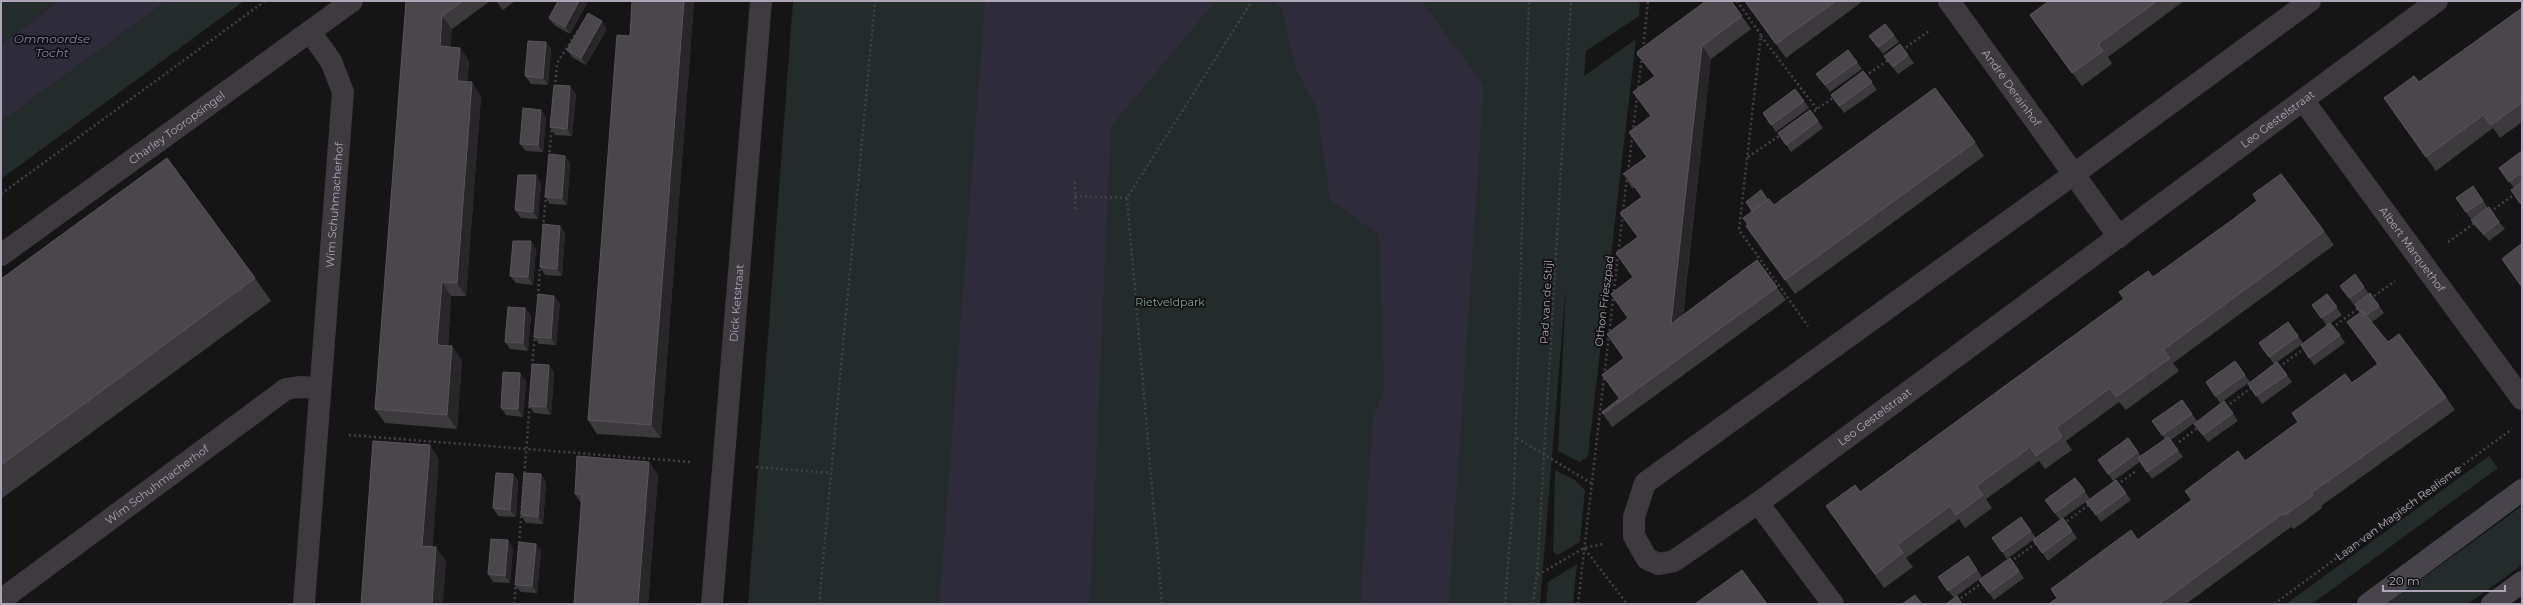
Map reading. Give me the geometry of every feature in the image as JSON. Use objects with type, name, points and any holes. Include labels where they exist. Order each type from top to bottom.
[{"type":"main road","points":[[2368,604],[2522,490]]},
{"type":"main road","points":[[2492,604],[2522,582]]},
{"type":"street","name":"Charley Tooropsingel","points":[[1,255],[352,1]]},
{"type":"street","name":"Dick Ketstraat","points":[[712,604],[760,1]]},
{"type":"street","name":"Leo Gestelstraat","points":[[2310,1],[2074,174],[1645,482],[1634,516],[1634,536],[1647,559],[1659,564],[1674,561],[1758,503],[2437,1]]},
{"type":"street","name":"André Derainhof","points":[[1953,7],[2074,174]]},
{"type":"street","name":"Wim Schuhmacherhof","points":[[304,604],[343,92],[331,60],[310,32]]},
{"type":"street","name":"Albert Marquethof","points":[[2303,100],[2522,399]]},
{"type":"street","points":[[2074,174],[2119,236]]},
{"type":"street","name":"Wim Schuhmacherhof","points":[[1,600],[286,389],[299,387],[320,388]]},
{"type":"street","points":[[1758,503],[1833,604]]},
{"type":"path","points":[[1,194],[265,1]]},
{"type":"path","points":[[818,604],[875,1]]},
{"type":"path","points":[[1505,604],[1512,538],[1517,438],[1529,1]]},
{"type":"path","name":"Pad van de Stijl","points":[[1533,604],[1537,575],[1545,455],[1571,1]]},
{"type":"path","name":"Othon Frieszpad","points":[[1578,604],[1648,1]]},
{"type":"path","points":[[1737,1],[1817,110]]},
{"type":"path","points":[[1162,604],[1127,198],[1252,2]]},
{"type":"path","points":[[1900,52],[1953,7]]},
{"type":"path","points":[[554,95],[557,63],[582,24]]},
{"type":"path","points":[[1761,35],[1739,230],[1826,352]]},
{"type":"path","points":[[1862,78],[1893,56]]},
{"type":"path","points":[[1804,118],[1842,92]]},
{"type":"path","points":[[548,166],[552,118]]},
{"type":"path","points":[[1747,158],[1785,131]]},
{"type":"path","points":[[1075,182],[1075,212]]},
{"type":"path","points":[[543,229],[546,189]]},
{"type":"path","points":[[2484,216],[2522,189]]},
{"type":"path","points":[[1075,196],[1127,198]]},
{"type":"path","points":[[2326,333],[2478,221]]},
{"type":"path","points":[[538,300],[541,260]]},
{"type":"path","points":[[532,370],[535,331]]},
{"type":"path","points":[[2274,371],[2306,347]]},
{"type":"path","points":[[517,565],[531,378]]},
{"type":"path","points":[[2224,409],[2255,385]]},
{"type":"path","points":[[2179,442],[2204,423]]},
{"type":"path","name":"Laan van Magisch Realisme","points":[[2274,604],[2516,426]]},
{"type":"path","points":[[317,433],[831,473]]},
{"type":"path","points":[[1517,438],[1591,483]]},
{"type":"path","points":[[2110,489],[2136,471]]},
{"type":"path","points":[[2060,526],[2092,503]]},
{"type":"path","points":[[1537,575],[1584,548],[1634,536]]},
{"type":"path","points":[[2009,563],[2041,540]]},
{"type":"path","points":[[1584,548],[1627,604]]},
{"type":"path","points":[[514,604],[516,581]]},
{"type":"path","points":[[1952,604],[1984,581]]},
{"type":"green space","points":[[2,1],[59,1],[1,44]]},
{"type":"green space","points":[[167,1],[244,1],[1,179],[1,122]]},
{"type":"green space","name":"Rietveldpark","points":[[793,1],[1640,1],[1639,16],[1586,51],[1584,76],[1636,39],[1588,456],[1580,462],[1558,451],[1566,286],[1540,604],[748,604]]},
{"type":"green space","points":[[2489,456],[2498,468],[2312,604],[2286,604]]},
{"type":"green space","points":[[1555,470],[1575,480],[1585,490],[1580,542],[1558,555],[1553,552]]},
{"type":"green space","points":[[2522,506],[2522,565],[2468,604],[2387,604]]},
{"type":"green space","points":[[1577,564],[1573,604],[1546,604],[1548,582]]},
{"type":"water","name":"Ommoordse Tocht","points":[[59,1],[167,1],[1,122],[1,44]]},
{"type":"water","points":[[985,1],[1216,1],[1111,127],[1090,604],[939,604]]},
{"type":"water","points":[[1271,1],[1422,1],[1484,85],[1449,604],[1360,604],[1373,417],[1384,391],[1379,235],[1330,200],[1317,109],[1295,67],[1282,8]]},
{"type":"building","points":[[406,1],[462,1],[442,16],[440,46],[460,48],[457,81],[472,82],[457,283],[442,282],[437,345],[452,346],[447,415],[375,409]]},
{"type":"building","points":[[558,1],[579,1],[565,27],[549,18]]},
{"type":"building","points":[[632,1],[684,1],[651,425],[588,420],[617,35],[630,36]]},
{"type":"building","points":[[1706,1],[1731,1],[1742,16],[1702,46],[1671,324],[1757,260],[1777,287],[1603,414],[1602,412],[1620,398],[1602,375],[1624,358],[1607,334],[1628,318],[1611,294],[1633,277],[1616,253],[1638,237],[1620,213],[1642,197],[1626,174],[1623,174],[1647,157],[1629,132],[1651,116],[1633,92],[1655,76],[1637,54],[1638,51]]},
{"type":"building","points":[[1745,1],[1836,1],[1776,44]]},
{"type":"building","points":[[2049,1],[2157,1],[2098,44],[2103,51],[2072,73],[2030,15]]},
{"type":"building","points":[[2522,8],[2522,102],[2491,125],[2483,115],[2426,157],[2384,98],[2414,76],[2419,82]]},
{"type":"building","points":[[588,13],[602,21],[581,58],[567,50]]},
{"type":"building","points":[[1885,24],[1894,35],[1878,47],[1869,36]]},
{"type":"building","points":[[528,41],[546,42],[543,78],[525,76]]},
{"type":"building","points":[[1900,44],[1908,55],[1893,67],[1884,56]]},
{"type":"building","points":[[1848,50],[1857,62],[1825,85],[1816,74]]},
{"type":"building","points":[[1863,71],[1872,82],[1839,106],[1831,95]]},
{"type":"building","points":[[554,85],[570,86],[567,129],[550,127]]},
{"type":"building","points":[[1935,88],[1975,142],[1785,280],[1746,226],[1748,225],[1743,218],[1769,199],[1774,205]]},
{"type":"building","points":[[1795,89],[1804,101],[1771,125],[1763,113]]},
{"type":"building","points":[[523,108],[541,110],[538,145],[520,144]]},
{"type":"building","points":[[1810,110],[1818,121],[1786,145],[1778,133]]},
{"type":"building","points":[[2522,151],[2522,172],[2509,182],[2499,168]]},
{"type":"building","points":[[549,154],[565,156],[562,198],[545,197]]},
{"type":"building","points":[[167,158],[255,278],[1,465],[1,279]]},
{"type":"building","points":[[2281,174],[2324,231],[2163,350],[2170,358],[2116,397],[2110,388],[2056,428],[2062,437],[2036,456],[2030,447],[1976,486],[1983,495],[1956,515],[1950,506],[1897,545],[1903,553],[1875,574],[1826,506],[1855,485],[1860,492],[2124,299],[2119,292],[2148,271],[2153,277],[2232,220],[2257,201],[2253,194]]},
{"type":"building","points":[[518,175],[536,175],[533,212],[515,210]]},
{"type":"building","points":[[2522,182],[2522,202],[2520,203],[2511,190]]},
{"type":"building","points":[[2473,186],[2483,201],[2466,212],[2456,198]]},
{"type":"building","points":[[1761,190],[1768,200],[1752,211],[1746,202]]},
{"type":"building","points":[[2489,207],[2499,222],[2484,234],[2471,220]]},
{"type":"building","points":[[543,224],[560,226],[557,269],[540,267]]},
{"type":"building","points":[[513,241],[531,241],[528,277],[510,276]]},
{"type":"building","points":[[2522,243],[2522,287],[2502,259]]},
{"type":"building","points":[[2355,274],[2364,287],[2349,298],[2340,286]]},
{"type":"building","points":[[2370,293],[2379,306],[2366,315],[2362,311],[2360,312],[2355,305]]},
{"type":"building","points":[[538,294],[554,296],[551,338],[534,337]]},
{"type":"building","points":[[2327,294],[2337,307],[2321,318],[2312,305]]},
{"type":"building","points":[[508,307],[525,308],[523,343],[505,342]]},
{"type":"building","points":[[2362,311],[2388,342],[2399,334],[2446,397],[2311,493],[2313,495],[2285,515],[2282,514],[2159,604],[2049,604],[2057,598],[2051,589],[2131,530],[2138,540],[2192,500],[2185,491],[2238,451],[2245,461],[2298,422],[2292,413],[2345,374],[2352,383],[2378,364],[2347,322]]},
{"type":"building","points":[[2288,322],[2298,336],[2269,357],[2259,343]]},
{"type":"building","points":[[2330,323],[2340,335],[2309,358],[2301,345]]},
{"type":"building","points":[[2235,361],[2245,375],[2215,396],[2206,382]]},
{"type":"building","points":[[2277,362],[2287,375],[2256,396],[2248,384]]},
{"type":"building","points":[[532,364],[549,365],[546,407],[529,406]]},
{"type":"building","points":[[503,372],[520,373],[518,409],[501,408]]},
{"type":"building","points":[[2182,400],[2192,414],[2162,435],[2152,421]]},
{"type":"building","points":[[2224,401],[2233,413],[2203,435],[2194,424]]},
{"type":"building","points":[[2168,437],[2178,450],[2147,472],[2138,458]]},
{"type":"building","points":[[2128,438],[2138,452],[2108,474],[2098,460]]},
{"type":"building","points":[[373,441],[430,445],[422,546],[436,547],[432,604],[361,604]]},
{"type":"building","points":[[577,456],[649,462],[638,604],[574,604],[582,494],[575,494]]},
{"type":"building","points":[[496,473],[513,474],[510,510],[493,508]]},
{"type":"building","points":[[524,473],[541,474],[538,517],[521,515]]},
{"type":"building","points":[[2075,478],[2085,491],[2055,513],[2045,500]]},
{"type":"building","points":[[2116,480],[2126,493],[2096,515],[2086,502]]},
{"type":"building","points":[[2021,517],[2031,531],[2002,552],[1992,538]]},
{"type":"building","points":[[2063,518],[2072,531],[2042,553],[2033,540]]},
{"type":"building","points":[[491,539],[508,540],[505,576],[488,574]]},
{"type":"building","points":[[519,542],[536,544],[532,586],[515,585]]},
{"type":"building","points":[[1968,556],[1977,570],[1948,591],[1938,577]]},
{"type":"building","points":[[2010,558],[2019,571],[1989,593],[1979,580]]},
{"type":"building","points":[[1742,570],[1767,604],[1695,604]]},
{"type":"building","points":[[1915,595],[1922,604],[1902,604]]},
{"type":"building","points":[[1957,596],[1962,604],[1946,604]]}]
